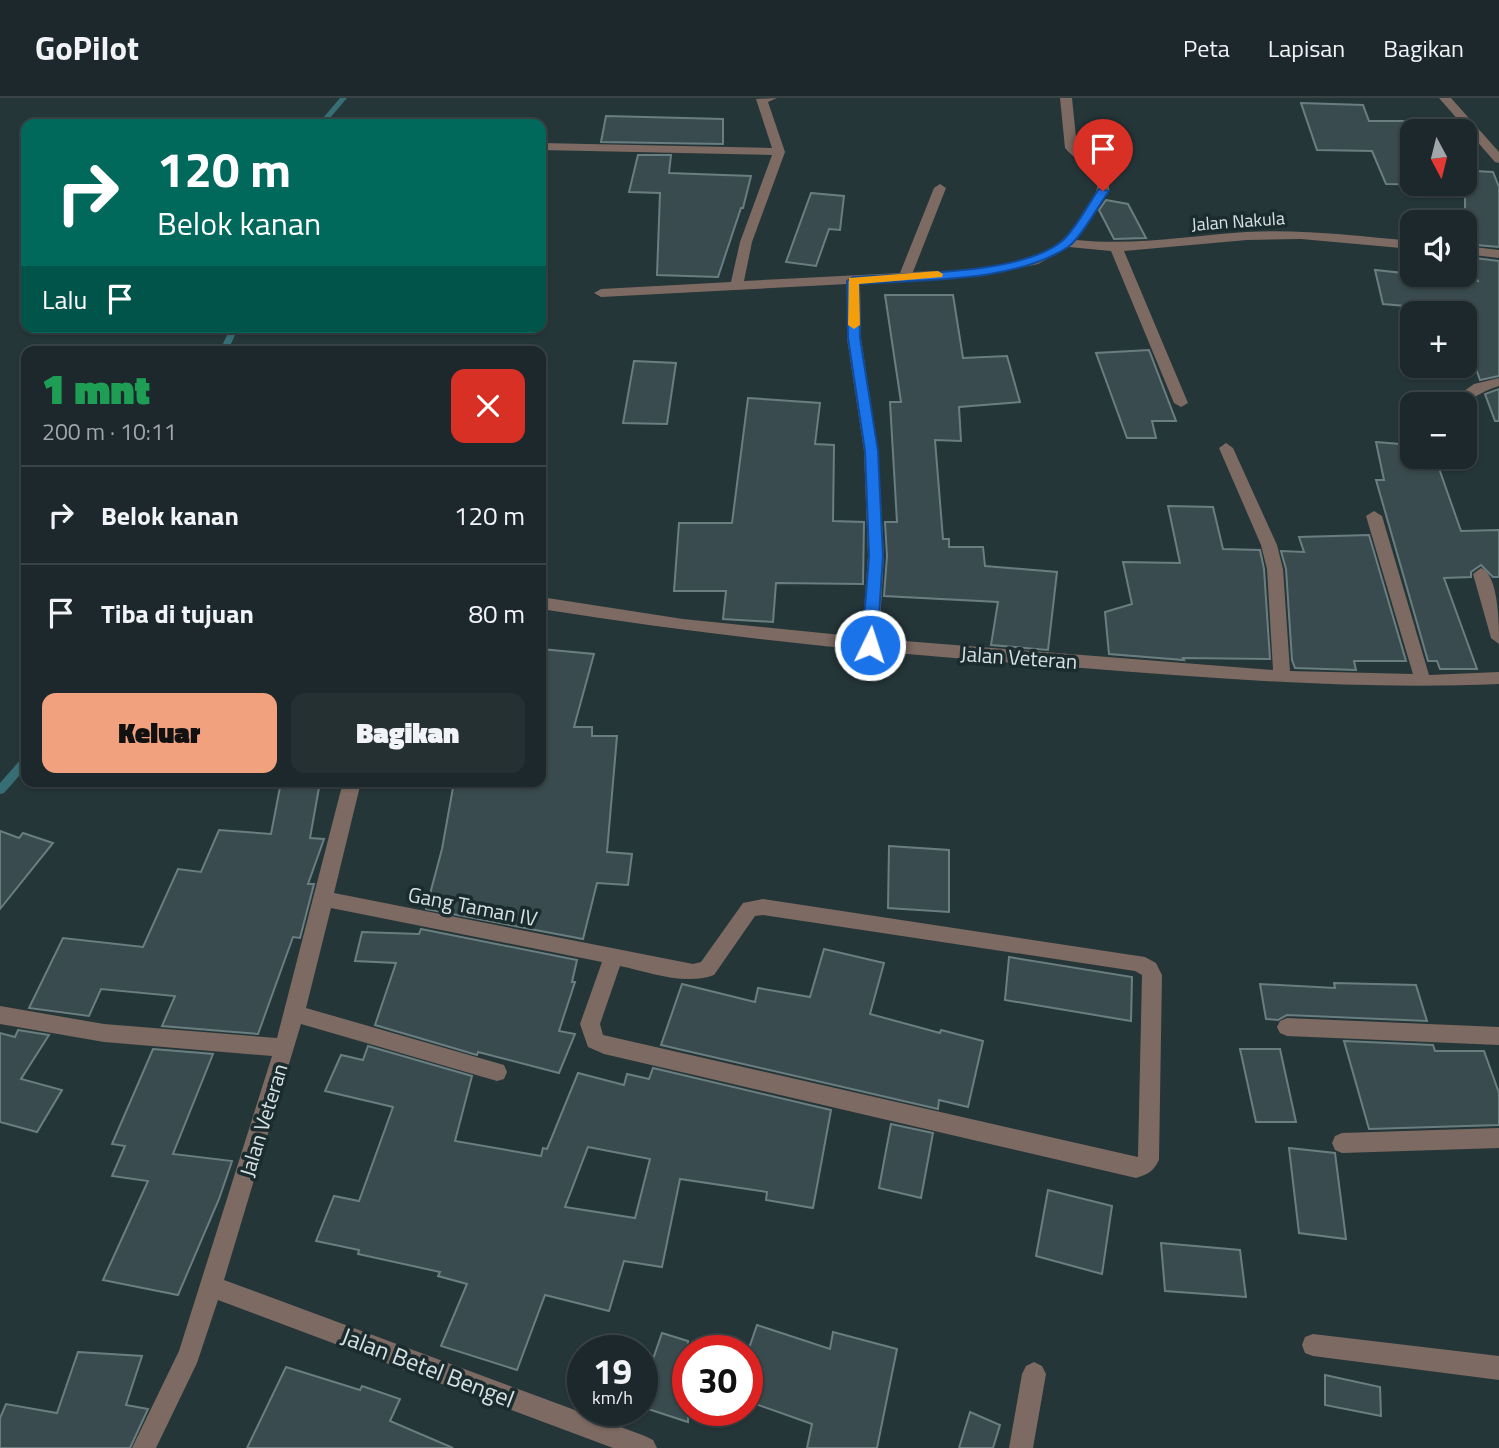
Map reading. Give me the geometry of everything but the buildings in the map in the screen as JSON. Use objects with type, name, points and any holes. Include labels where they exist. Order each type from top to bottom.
[{"type":"street","points":[[736,287],[746,242],[779,152],[764,98]]},
{"type":"street","points":[[601,293],[853,281],[1004,268],[1050,254],[1066,243],[1103,191],[1105,184],[1101,174],[1071,148],[1066,98]]},
{"type":"street","points":[[1445,98],[1499,159]]},
{"type":"street","points":[[546,147],[779,152]]},
{"type":"street","points":[[905,276],[940,188]]},
{"type":"street","name":"Jalan Nakula","points":[[1066,243],[1116,248],[1247,236],[1301,235],[1400,244]]},
{"type":"street","points":[[1116,248],[1181,403]]},
{"type":"street","points":[[1477,251],[1499,254]]},
{"type":"street","points":[[853,281],[854,338],[872,451],[876,556],[870,645]]},
{"type":"street","points":[[1471,392],[1499,382]]},
{"type":"street","points":[[1226,448],[1269,545],[1275,569],[1282,677]]},
{"type":"street","points":[[1374,516],[1423,681]]},
{"type":"street","points":[[1481,574],[1499,638]]},
{"type":"street","name":"Jalan Veteran","points":[[546,605],[684,625],[870,645],[1282,677],[1423,681],[1499,678]]},
{"type":"street","name":"Jalan Veteran","points":[[144,1448],[189,1355],[211,1286],[294,1013],[351,787]]},
{"type":"street","name":"Gang Taman IV","points":[[324,899],[613,957],[687,972],[701,972],[711,964],[750,909],[763,907],[1138,963],[1152,975],[1148,1160],[1145,1165],[1136,1168],[604,1045],[595,1041],[590,1024],[613,957]]},
{"type":"street","points":[[294,1013],[497,1072]]},
{"type":"street","points":[[0,1015],[104,1033],[284,1048]]},
{"type":"street","points":[[1287,1027],[1499,1036]]},
{"type":"street","points":[[1342,1143],[1499,1138]]},
{"type":"street","name":"Jalan Betel Bengel","points":[[211,1286],[645,1448]]},
{"type":"street","points":[[1313,1345],[1499,1368]]},
{"type":"street","points":[[1021,1448],[1034,1374]]},
{"type":"waterway","points":[[325,119],[344,98]]},
{"type":"waterway","points":[[226,346],[232,333]]},
{"type":"waterway","points":[[0,790],[21,767]]},
{"type":"slow traffic","points":[[854,325],[853,281],[938,274]]},
{"type":"route","points":[[870,645],[876,556],[872,451],[864,386],[854,338],[853,281],[889,276],[973,272],[1032,261],[1050,254],[1066,243],[1103,191]]}]
